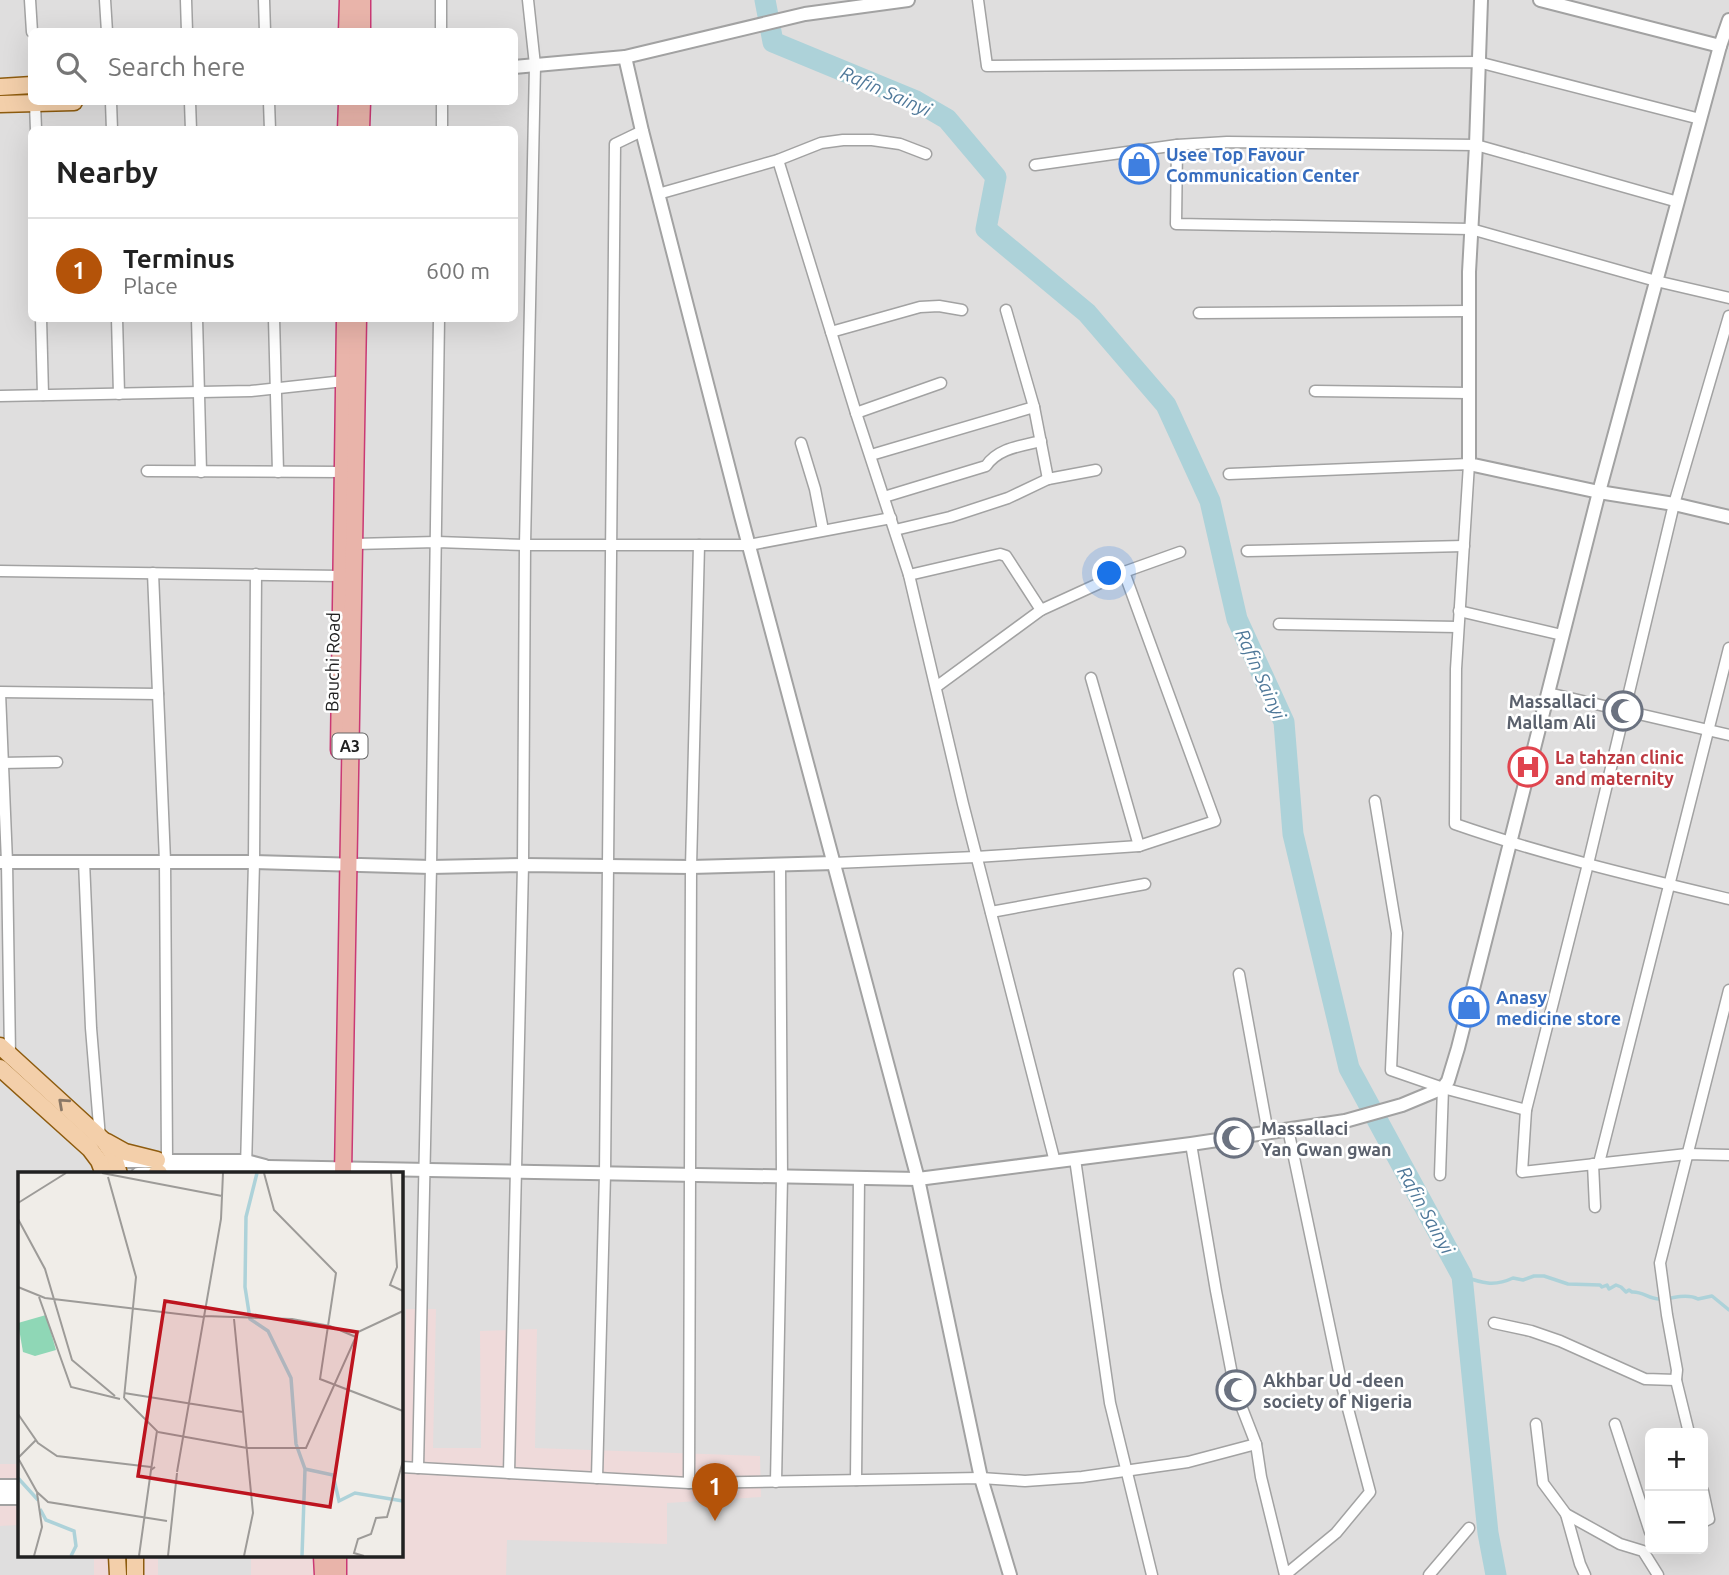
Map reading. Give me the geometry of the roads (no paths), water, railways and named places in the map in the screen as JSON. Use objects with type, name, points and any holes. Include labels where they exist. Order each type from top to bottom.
[{"type":"highway","points":[[347,28],[348,0]]},
{"type":"highway","points":[[362,0],[362,28]]},
{"type":"highway","points":[[346,105],[346,126]]},
{"type":"highway","points":[[361,126],[362,105]]},
{"type":"highway","name":"Bauchi Road","points":[[338,1172],[345,322]]},
{"type":"highway","name":"Bauchi Road","points":[[342,864],[354,544],[358,322]]},
{"type":"main road","points":[[0,87],[28,85]]},
{"type":"main road","points":[[0,104],[28,103]]},
{"type":"main road","points":[[5,1050],[105,1157]]},
{"type":"main road","points":[[0,1068],[105,1157]]},
{"type":"main road","points":[[105,1157],[125,1152],[160,1167]]},
{"type":"street","points":[[30,0],[32,28]]},
{"type":"street","points":[[105,0],[107,28]]},
{"type":"street","points":[[186,0],[187,28]]},
{"type":"street","points":[[264,0],[265,28]]},
{"type":"street","points":[[441,0],[442,28]]},
{"type":"street","points":[[509,1473],[523,865],[525,545],[535,65],[528,0]]},
{"type":"street","points":[[518,67],[625,57],[806,13],[908,0]]},
{"type":"street","points":[[978,0],[987,66],[1478,62],[1700,119]]},
{"type":"street","points":[[1481,0],[1471,229],[1469,464],[1458,627],[1455,824],[1510,843],[1729,899]]},
{"type":"street","points":[[1540,0],[1720,46]]},
{"type":"street","points":[[84,861],[90,1028],[105,1157],[160,1167],[268,1167],[338,1172],[517,1172],[918,1179],[1345,1121],[1402,1105],[1443,1088],[1448,1082],[1458,1048],[1562,635],[1729,20]]},
{"type":"street","points":[[625,57],[749,545],[918,1179],[981,1478],[1010,1575]]},
{"type":"street","points":[[35,105],[36,126]]},
{"type":"street","points":[[111,105],[112,126]]},
{"type":"street","points":[[190,105],[191,126]]},
{"type":"street","points":[[269,105],[270,126]]},
{"type":"street","points":[[442,105],[442,126]]},
{"type":"street","points":[[597,1478],[605,1174],[615,144],[642,131]]},
{"type":"street","points":[[658,194],[778,160],[821,143],[873,140],[900,144],[926,154]]},
{"type":"street","points":[[1035,165],[1177,145],[1227,142],[1476,145],[1678,202]]},
{"type":"street","points":[[1177,145],[1176,224],[1471,229],[1657,281],[1729,298]]},
{"type":"street","points":[[778,160],[909,575],[976,857],[1055,1161]]},
{"type":"street","points":[[831,332],[920,307],[939,306],[962,310]]},
{"type":"street","points":[[1006,310],[1034,407],[1048,479]]},
{"type":"street","points":[[1199,313],[1469,311]]},
{"type":"street","points":[[1729,316],[1674,504],[1526,1110],[1522,1172],[1687,1154],[1729,1155]]},
{"type":"street","points":[[41,322],[43,395]]},
{"type":"street","points":[[117,322],[119,394]]},
{"type":"street","points":[[197,322],[201,472]]},
{"type":"street","points":[[274,322],[278,472]]},
{"type":"street","points":[[418,1468],[439,322]]},
{"type":"street","points":[[0,396],[199,393],[344,381]]},
{"type":"street","points":[[856,413],[940,383]]},
{"type":"street","points":[[1315,391],[1469,393]]},
{"type":"street","points":[[871,455],[1034,407]]},
{"type":"street","points":[[884,497],[986,466],[1002,451],[1041,441]]},
{"type":"street","points":[[801,443],[815,489],[823,530]]},
{"type":"street","points":[[1229,474],[1469,464],[1729,517]]},
{"type":"street","points":[[895,530],[997,502],[1048,479],[1096,470]]},
{"type":"street","points":[[147,471],[343,472]]},
{"type":"street","points":[[354,544],[437,542],[525,545],[749,545],[891,518]]},
{"type":"street","points":[[689,1483],[691,867],[699,545]]},
{"type":"street","points":[[1247,551],[1464,546]]},
{"type":"street","points":[[936,687],[1041,610],[1124,572],[1180,552]]},
{"type":"street","points":[[909,575],[1000,554],[1006,556],[1041,610]]},
{"type":"street","points":[[0,571],[341,576]]},
{"type":"street","points":[[3,862],[165,861],[431,867],[691,867],[976,857],[1139,846],[1215,821],[1124,572]]},
{"type":"street","points":[[153,573],[165,861],[160,1167]]},
{"type":"street","points":[[246,1167],[254,862],[256,574]]},
{"type":"street","points":[[1459,611],[1562,635]]},
{"type":"street","points":[[1279,624],[1458,627]]},
{"type":"street","points":[[1595,1207],[1596,1164],[1729,648]]},
{"type":"street","points":[[1091,678],[1139,846]]},
{"type":"street","points":[[5,1050],[0,692],[158,694]]},
{"type":"street","points":[[1548,693],[1729,735]]},
{"type":"street","points":[[1,763],[57,762]]},
{"type":"street","points":[[1375,801],[1397,933],[1391,1070],[1443,1088],[1526,1110]]},
{"type":"street","points":[[776,1482],[782,1177],[780,864]]},
{"type":"street","points":[[991,912],[1145,884]]},
{"type":"street","points":[[1239,974],[1268,1133]]},
{"type":"street","points":[[1688,1428],[1676,1380],[1677,1370],[1660,1263],[1729,990]]},
{"type":"street","points":[[1440,1175],[1443,1088]]},
{"type":"street","points":[[1191,1144],[1235,1390],[1256,1444],[1261,1477],[1285,1575],[1336,1533],[1370,1492],[1342,1386],[1288,1129]]},
{"type":"street","points":[[1075,1159],[1111,1403],[1152,1575]]},
{"type":"street","points":[[856,1480],[859,1178]]},
{"type":"street","points":[[1494,1323],[1560,1341],[1645,1379],[1676,1380]]},
{"type":"street","points":[[1536,1424],[1543,1483],[1566,1514],[1585,1575]]},
{"type":"street","points":[[1615,1424],[1645,1517]]},
{"type":"street","points":[[402,1467],[689,1483],[981,1478],[1025,1481],[1082,1477],[1188,1462],[1256,1444]]},
{"type":"street","points":[[0,1486],[18,1486]]},
{"type":"street","points":[[0,1498],[18,1498]]},
{"type":"street","points":[[1566,1514],[1620,1544],[1645,1548]]},
{"type":"street","points":[[1429,1575],[1469,1528]]},
{"type":"street","points":[[1649,1554],[1658,1575]]},
{"type":"waterway","name":"Rafin Sainyi","points":[[765,0],[773,42],[916,101],[947,119],[996,177],[986,229],[1087,313],[1166,405],[1210,501],[1237,619],[1284,722],[1293,834],[1349,1068],[1462,1276],[1488,1533],[1496,1575]]},
{"type":"waterway","points":[[1462,1276],[1494,1283],[1513,1278],[1523,1280],[1544,1276],[1568,1284],[1602,1287],[1607,1285],[1609,1289],[1616,1285],[1626,1292],[1629,1290],[1659,1299],[1684,1296],[1698,1299],[1712,1296],[1729,1310]]},
{"type":"place","name":"Usee Top Favour Communication Center","points":[[1139,164]]},
{"type":"place","name":"Massallaci Mallam Ali","points":[[1623,711]]},
{"type":"place","name":"La tahzan clinic and maternity","points":[[1528,767]]},
{"type":"place","name":"Anasy medicine store","points":[[1469,1007]]},
{"type":"place","name":"Massallaci Yan Gwan gwan","points":[[1234,1138]]},
{"type":"place","name":"Akhbar Ud -deen society of Nigeria","points":[[1236,1390]]},
{"type":"place","name":"Terminus","points":[[715,1521]]}]
